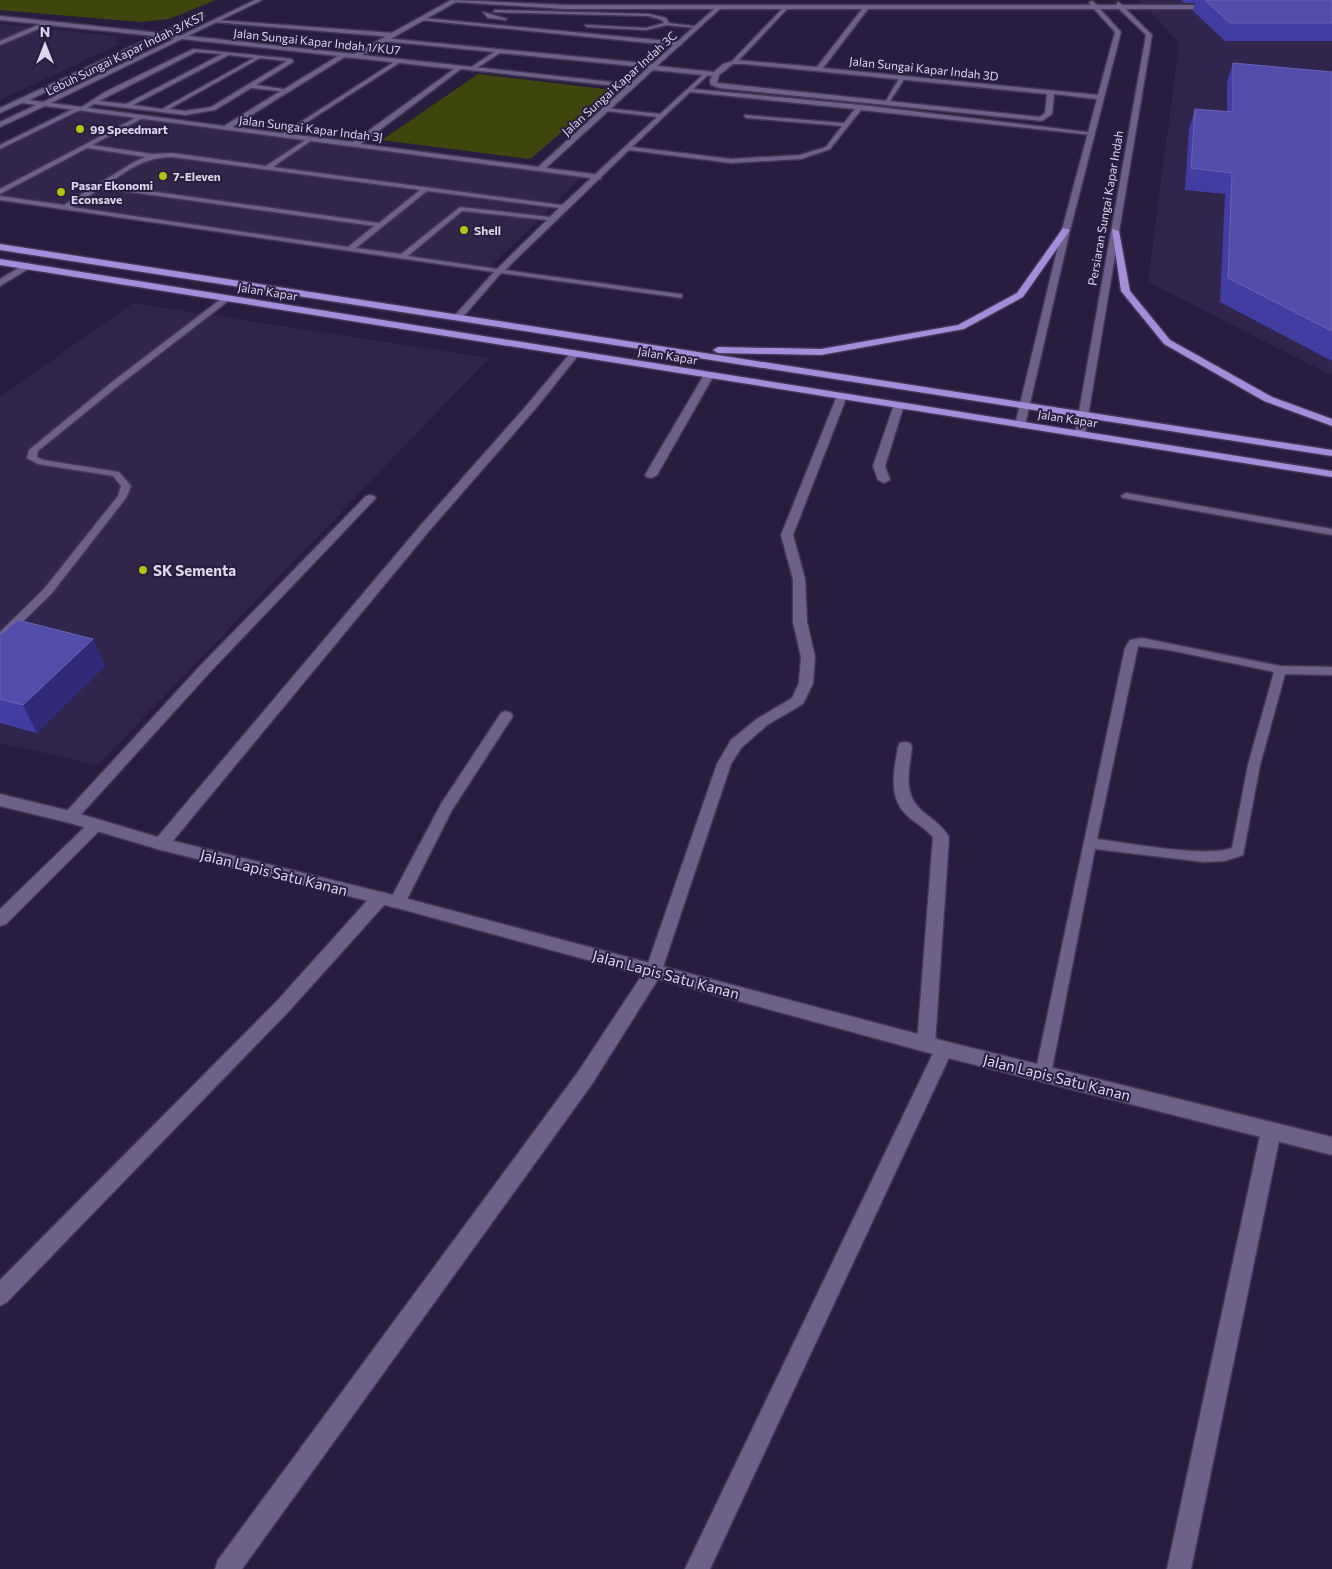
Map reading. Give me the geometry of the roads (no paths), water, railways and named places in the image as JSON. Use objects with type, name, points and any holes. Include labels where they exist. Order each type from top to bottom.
[{"type":"highway","points":[[547,332],[720,350],[821,352],[961,327],[1020,295],[1066,230]]},
{"type":"highway","points":[[1115,231],[1126,290],[1167,342],[1268,399],[1332,423]]},
{"type":"highway","name":"Jalan Kapar","points":[[0,247],[459,316],[547,332],[1332,453]]},
{"type":"highway","name":"Jalan Kapar","points":[[0,262],[1332,474]]},
{"type":"street","name":"Lebuh Sungai Kapar Indah 3/KS7","points":[[0,125],[259,0]]},
{"type":"street","points":[[354,57],[456,0],[565,7],[1222,6]]},
{"type":"street","points":[[579,0],[1114,0]]},
{"type":"street","points":[[1090,0],[1111,23]]},
{"type":"street","name":"Persiaran Sungai Kapar Indah","points":[[1080,434],[1148,35],[1138,22],[1114,0]]},
{"type":"street","name":"Jalan Sungai Kapar Indah 3C","points":[[540,169],[719,7]]},
{"type":"street","points":[[819,69],[866,7]]},
{"type":"street","points":[[1026,7],[1083,14]]},
{"type":"street","points":[[1138,22],[1141,15],[1164,7]]},
{"type":"street","name":"Lebuh Sungai Kapar Indah 3/KS7","points":[[0,111],[212,12]]},
{"type":"street","points":[[1096,17],[1111,23]]},
{"type":"street","name":"Jalan Sungai Kapar Indah 1/KU7","points":[[0,18],[632,86]]},
{"type":"street","points":[[0,43],[48,23]]},
{"type":"street","name":"Persiaran Sungai Kapar Indah","points":[[1020,424],[1066,230],[1118,32],[1111,23]]},
{"type":"street","points":[[225,128],[343,56]]},
{"type":"street","points":[[735,61],[725,64],[716,74],[713,81],[714,85],[1042,119],[1048,114],[1051,92]]},
{"type":"street","name":"Jalan Sungai Kapar Indah 3D","points":[[735,61],[1101,97]]},
{"type":"street","points":[[653,67],[716,74]]},
{"type":"street","points":[[354,145],[459,68]]},
{"type":"street","name":"Jalan Sungai Kapar Indah 3J","points":[[21,102],[598,177]]},
{"type":"street","points":[[0,283],[28,266]]},
{"type":"street","points":[[161,844],[425,528],[575,354]]},
{"type":"street","points":[[651,475],[709,375]]},
{"type":"street","points":[[227,1569],[585,1078],[654,971],[724,764],[736,744],[756,728],[798,701],[806,683],[808,657],[800,622],[799,579],[787,535],[842,396]]},
{"type":"street","points":[[884,480],[879,466],[899,405]]},
{"type":"street","points":[[70,817],[206,668],[370,498]]},
{"type":"street","points":[[0,1295],[282,1006],[389,900],[506,716]]},
{"type":"street","points":[[697,1569],[935,1046],[941,837],[937,831],[916,816],[903,802],[900,786],[905,747]]},
{"type":"street","name":"Jalan Lapis Satu Kanan","points":[[0,800],[70,817],[161,844],[389,900],[935,1046],[1332,1146]]},
{"type":"street","points":[[0,919],[96,825]]},
{"type":"street","points":[[1179,1569],[1271,1131]]},
{"type":"lane","points":[[735,61],[787,7]]},
{"type":"lane","points":[[508,19],[490,17],[485,13],[502,11],[649,15],[664,19],[667,24]]},
{"type":"lane","points":[[422,19],[679,44]]},
{"type":"lane","points":[[215,21],[393,36]]},
{"type":"lane","points":[[582,26],[646,29],[667,24],[697,27]]},
{"type":"lane","points":[[384,40],[653,67]]},
{"type":"lane","points":[[0,147],[95,102],[107,93],[191,51],[203,49],[291,61],[213,109],[203,112],[185,113],[95,102]]},
{"type":"lane","points":[[472,69],[499,51]]},
{"type":"lane","points":[[127,106],[229,53]]},
{"type":"lane","points":[[164,110],[261,56]]},
{"type":"lane","points":[[282,136],[397,62]]},
{"type":"lane","points":[[459,316],[499,271],[564,207],[707,73]]},
{"type":"lane","points":[[886,103],[902,78]]},
{"type":"lane","points":[[250,86],[287,90]]},
{"type":"lane","points":[[689,90],[1092,133]]},
{"type":"lane","points":[[628,148],[731,161],[801,157],[828,148],[860,107]]},
{"type":"lane","points":[[606,109],[662,116]]},
{"type":"lane","points":[[746,116],[846,125]]},
{"type":"lane","points":[[0,192],[141,117]]},
{"type":"lane","points":[[267,168],[310,139]]},
{"type":"lane","points":[[84,146],[152,156],[172,155],[564,207]]},
{"type":"lane","points":[[65,208],[136,163],[152,156]]},
{"type":"lane","points":[[101,186],[380,225]]},
{"type":"lane","points":[[350,249],[425,189]]},
{"type":"lane","points":[[0,198],[679,296]]},
{"type":"lane","points":[[402,257],[460,209],[553,219]]},
{"type":"lane","points":[[0,638],[48,591],[123,496],[126,486],[116,474],[41,462],[32,458],[34,450],[115,384],[228,298]]},
{"type":"lane","points":[[1126,496],[1332,532]]},
{"type":"lane","points":[[1043,1074],[1131,648],[1134,643],[1142,642],[1169,646],[1280,670],[1332,671]]},
{"type":"lane","points":[[1090,843],[1204,857],[1225,856],[1238,851],[1254,765],[1280,670]]},
{"type":"place","name":"99 Speedmart","points":[[80,129]]},
{"type":"place","name":"7-Eleven","points":[[163,176]]},
{"type":"place","name":"Pasar Ekonomi Econsave","points":[[61,192]]},
{"type":"place","name":"Shell","points":[[464,230]]},
{"type":"place","name":"SK Sementa","points":[[143,570]]}]
